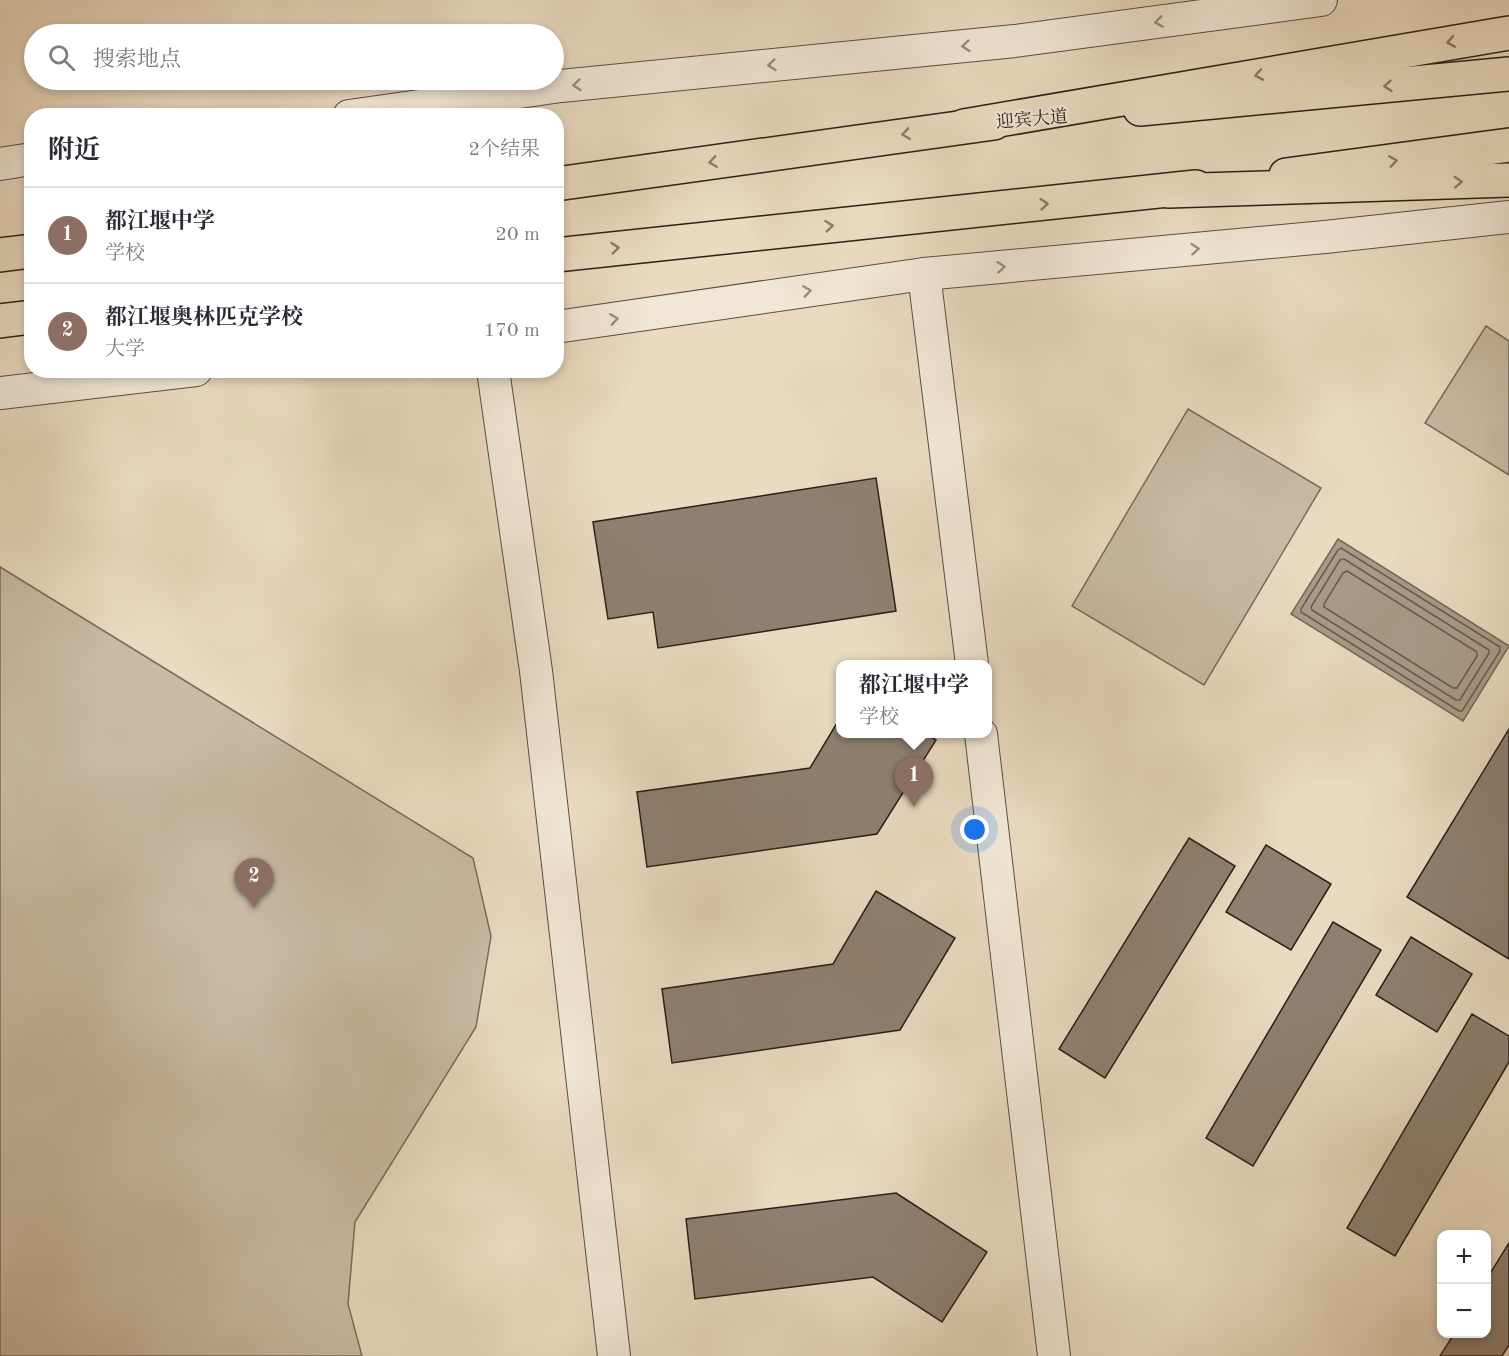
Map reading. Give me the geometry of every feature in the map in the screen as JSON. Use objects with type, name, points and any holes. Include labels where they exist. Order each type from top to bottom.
[{"type":"main road","points":[[964,126],[1509,33]]},
{"type":"main road","name":"迎宾大道","points":[[564,183],[964,126],[1509,74]]},
{"type":"main road","points":[[564,254],[1168,191],[1509,145]]},
{"type":"main road","points":[[1168,191],[1509,180]]},
{"type":"main road","points":[[0,255],[24,252]]},
{"type":"main road","points":[[0,321],[24,318]]},
{"type":"street","points":[[564,86],[1015,41],[1321,0]]},
{"type":"street","points":[[406,108],[533,90]]},
{"type":"street","points":[[0,164],[24,160]]},
{"type":"street","points":[[564,326],[924,274],[1325,237],[1509,217]]},
{"type":"street","points":[[924,274],[972,660]]},
{"type":"street","points":[[0,393],[128,378]]},
{"type":"street","points":[[494,378],[537,671],[614,1356]]},
{"type":"street","points":[[981,738],[1054,1356]]},
{"type":"shaded area","points":[[1486,326],[1509,341],[1509,475],[1425,423]]},
{"type":"shaded area","points":[[1188,409],[1321,488],[1204,685],[1072,606]]},
{"type":"shaded area","points":[[0,567],[473,858],[491,936],[476,1027],[355,1222],[348,1304],[362,1356],[0,1356]]},
{"type":"water","points":[[1338,539],[1509,646],[1463,721],[1291,614]]},
{"type":"building","points":[[876,478],[896,611],[658,648],[653,612],[608,619],[593,522]]},
{"type":"building","points":[[836,725],[836,738],[932,738],[936,740],[877,834],[647,867],[637,792],[810,768]]},
{"type":"building","points":[[1509,729],[1509,959],[1407,897]]},
{"type":"building","points":[[1189,838],[1235,866],[1105,1078],[1059,1049]]},
{"type":"building","points":[[1266,845],[1331,884],[1291,950],[1226,912]]},
{"type":"building","points":[[876,891],[955,938],[900,1030],[672,1063],[662,989],[833,964]]},
{"type":"building","points":[[1333,922],[1381,950],[1253,1166],[1206,1138]]},
{"type":"building","points":[[1411,937],[1472,974],[1437,1032],[1376,995]]},
{"type":"building","points":[[1472,1014],[1509,1036],[1509,1062],[1395,1256],[1347,1228]]},
{"type":"building","points":[[896,1193],[987,1252],[942,1322],[873,1277],[695,1299],[686,1219]]},
{"type":"building","points":[[1509,1243],[1509,1345],[1502,1356],[1440,1356],[1451,1338],[1491,1338],[1491,1272]]},
{"type":"place","name":"都江堰中学","points":[[914,807]]},
{"type":"place","name":"都江堰奥林匹克学校","points":[[254,908]]}]
